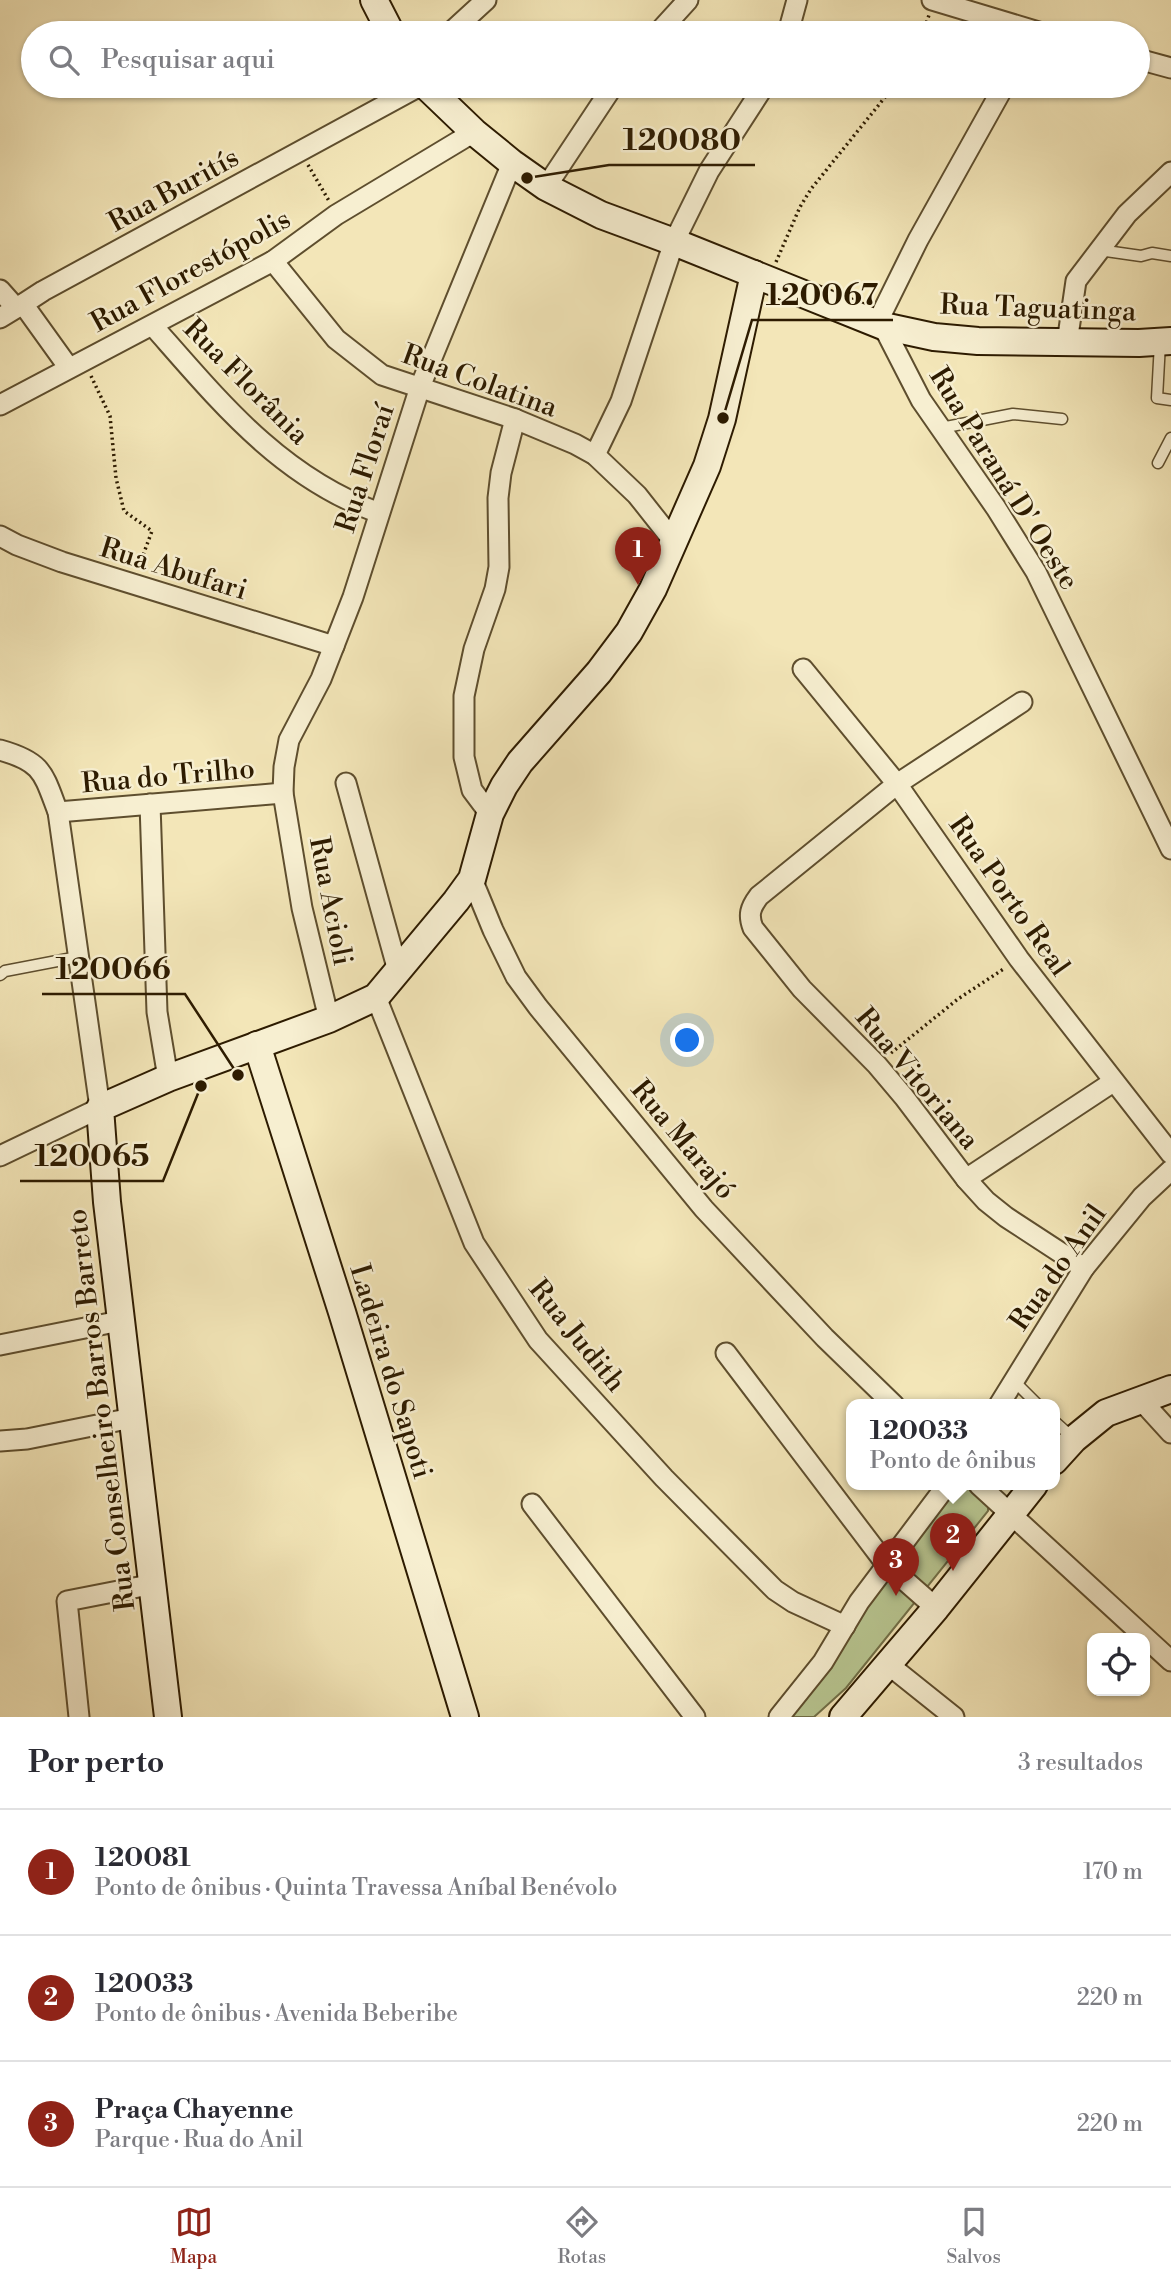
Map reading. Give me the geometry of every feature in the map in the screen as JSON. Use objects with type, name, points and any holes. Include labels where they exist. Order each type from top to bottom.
[{"type":"street","points":[[374,0],[385,21]]},
{"type":"street","points":[[463,21],[486,0]]},
{"type":"street","points":[[669,21],[688,0]]},
{"type":"street","points":[[791,21],[797,0]]},
{"type":"street","points":[[932,0],[996,21]]},
{"type":"street","points":[[1150,62],[1171,68]]},
{"type":"street","name":"Rua Buritís","points":[[13,310],[43,291],[398,98]]},
{"type":"street","name":"Rua Taguatinga","points":[[438,98],[474,132],[546,187],[601,215],[880,325],[934,337],[978,341],[1166,341]]},
{"type":"street","points":[[546,187],[605,98]]},
{"type":"street","points":[[595,455],[625,391],[674,242],[709,171],[756,98]]},
{"type":"street","points":[[880,325],[918,240],[997,98]]},
{"type":"street","name":"Rua Florestópolis","points":[[0,405],[273,261],[336,215],[474,132]]},
{"type":"street","name":"Rua Floraí","points":[[283,793],[289,740],[321,679],[353,597],[420,387],[512,163]]},
{"type":"street","points":[[1066,343],[1076,281],[1127,214],[1171,172]]},
{"type":"street","name":"Rua Colatina","points":[[273,261],[336,339],[382,375],[514,419],[595,455],[637,495],[675,543]]},
{"type":"street","points":[[0,1156],[168,1078],[329,1019],[376,997],[472,879],[490,814],[504,786],[520,762],[599,672],[629,632],[653,589],[707,466],[761,277]]},
{"type":"street","points":[[0,290],[13,310],[77,364]]},
{"type":"street","name":"Rua Paraná D' Oeste","points":[[880,325],[921,401],[1031,563],[1171,849]]},
{"type":"street","name":"Rua Florânia","points":[[153,326],[215,397],[273,453],[350,502],[379,513]]},
{"type":"street","points":[[490,814],[472,790],[464,757],[464,696],[474,649],[495,589],[499,567],[498,498],[514,419]]},
{"type":"street","name":"Rua Abufari","points":[[0,536],[16,545],[62,562],[334,646]]},
{"type":"street","name":"Rua Porto Real","points":[[803,669],[897,783],[1019,959],[1171,1154]]},
{"type":"street","points":[[897,783],[1021,702]]},
{"type":"street","name":"Rua Conselheiro Barros Barreto","points":[[0,750],[23,757],[37,766],[58,812],[100,1108],[120,1321],[168,1717]]},
{"type":"street","points":[[346,783],[398,971]]},
{"type":"street","name":"Rua Vitoriana","points":[[897,783],[759,896],[751,906],[748,916],[753,928],[802,989],[877,1065],[986,1201],[1084,1268]]},
{"type":"street","name":"Rua do Trilho","points":[[58,812],[283,793]]},
{"type":"street","name":"Rua Acioli","points":[[283,793],[302,908],[329,1019]]},
{"type":"street","points":[[149,804],[157,1012],[168,1078]]},
{"type":"street","name":"Rua Marajó","points":[[472,879],[516,977],[538,1007],[704,1209],[825,1338],[888,1399]]},
{"type":"street","name":"Rua Judith","points":[[376,997],[474,1243],[538,1340],[664,1478],[775,1590],[793,1602],[845,1626]]},
{"type":"street","name":"Ladeira do Sapoti","points":[[257,1045],[342,1312],[464,1717]]},
{"type":"street","points":[[966,1179],[1113,1082]]},
{"type":"street","name":"Rua do Anil","points":[[1003,1399],[1084,1268],[1142,1197],[1171,1170]]},
{"type":"street","points":[[0,1345],[120,1321]]},
{"type":"street","points":[[726,1353],[886,1564],[936,1608]]},
{"type":"street","points":[[1060,1455],[1074,1439],[1107,1413],[1171,1389]]},
{"type":"street","points":[[1140,1399],[1171,1433]]},
{"type":"street","points":[[0,1441],[27,1439],[132,1418]]},
{"type":"street","points":[[779,1717],[823,1662],[859,1602],[943,1490]]},
{"type":"street","points":[[985,1490],[1171,1661]]},
{"type":"street","points":[[843,1717],[889,1665],[1030,1490]]},
{"type":"street","points":[[532,1504],[695,1717]]},
{"type":"street","points":[[79,1717],[67,1601],[153,1584]]},
{"type":"street","points":[[889,1665],[954,1717]]},
{"type":"lane","points":[[1098,250],[1141,256],[1152,253],[1171,257]]},
{"type":"lane","points":[[1166,341],[1157,398],[1171,400]]},
{"type":"lane","points":[[940,428],[1013,414],[1062,419]]},
{"type":"lane","points":[[1158,463],[1171,438]]},
{"type":"lane","points":[[0,975],[5,971],[78,957]]},
{"type":"lane","points":[[1014,1381],[1032,1399]]},
{"type":"lane","points":[[1060,1425],[1074,1439]]},
{"type":"path","points":[[761,277],[811,189],[884,98]]},
{"type":"path","points":[[300,151],[336,215]]},
{"type":"path","points":[[77,364],[110,416],[117,478],[124,511],[152,531],[133,585]]},
{"type":"path","points":[[877,1065],[958,999],[1019,959]]},
{"type":"green space","points":[[950,1490],[973,1490],[988,1504],[988,1511],[846,1688],[814,1717],[785,1717],[825,1676],[869,1600]]},
{"type":"place","name":"120080","points":[[527,178]]},
{"type":"place","name":"120067","points":[[723,418]]},
{"type":"place","name":"120081","points":[[638,585]]},
{"type":"place","name":"120066","points":[[238,1075]]},
{"type":"place","name":"120065","points":[[201,1086]]},
{"type":"place","name":"120033","points":[[953,1571]]},
{"type":"place","name":"Praça Chayenne","points":[[896,1596]]}]
